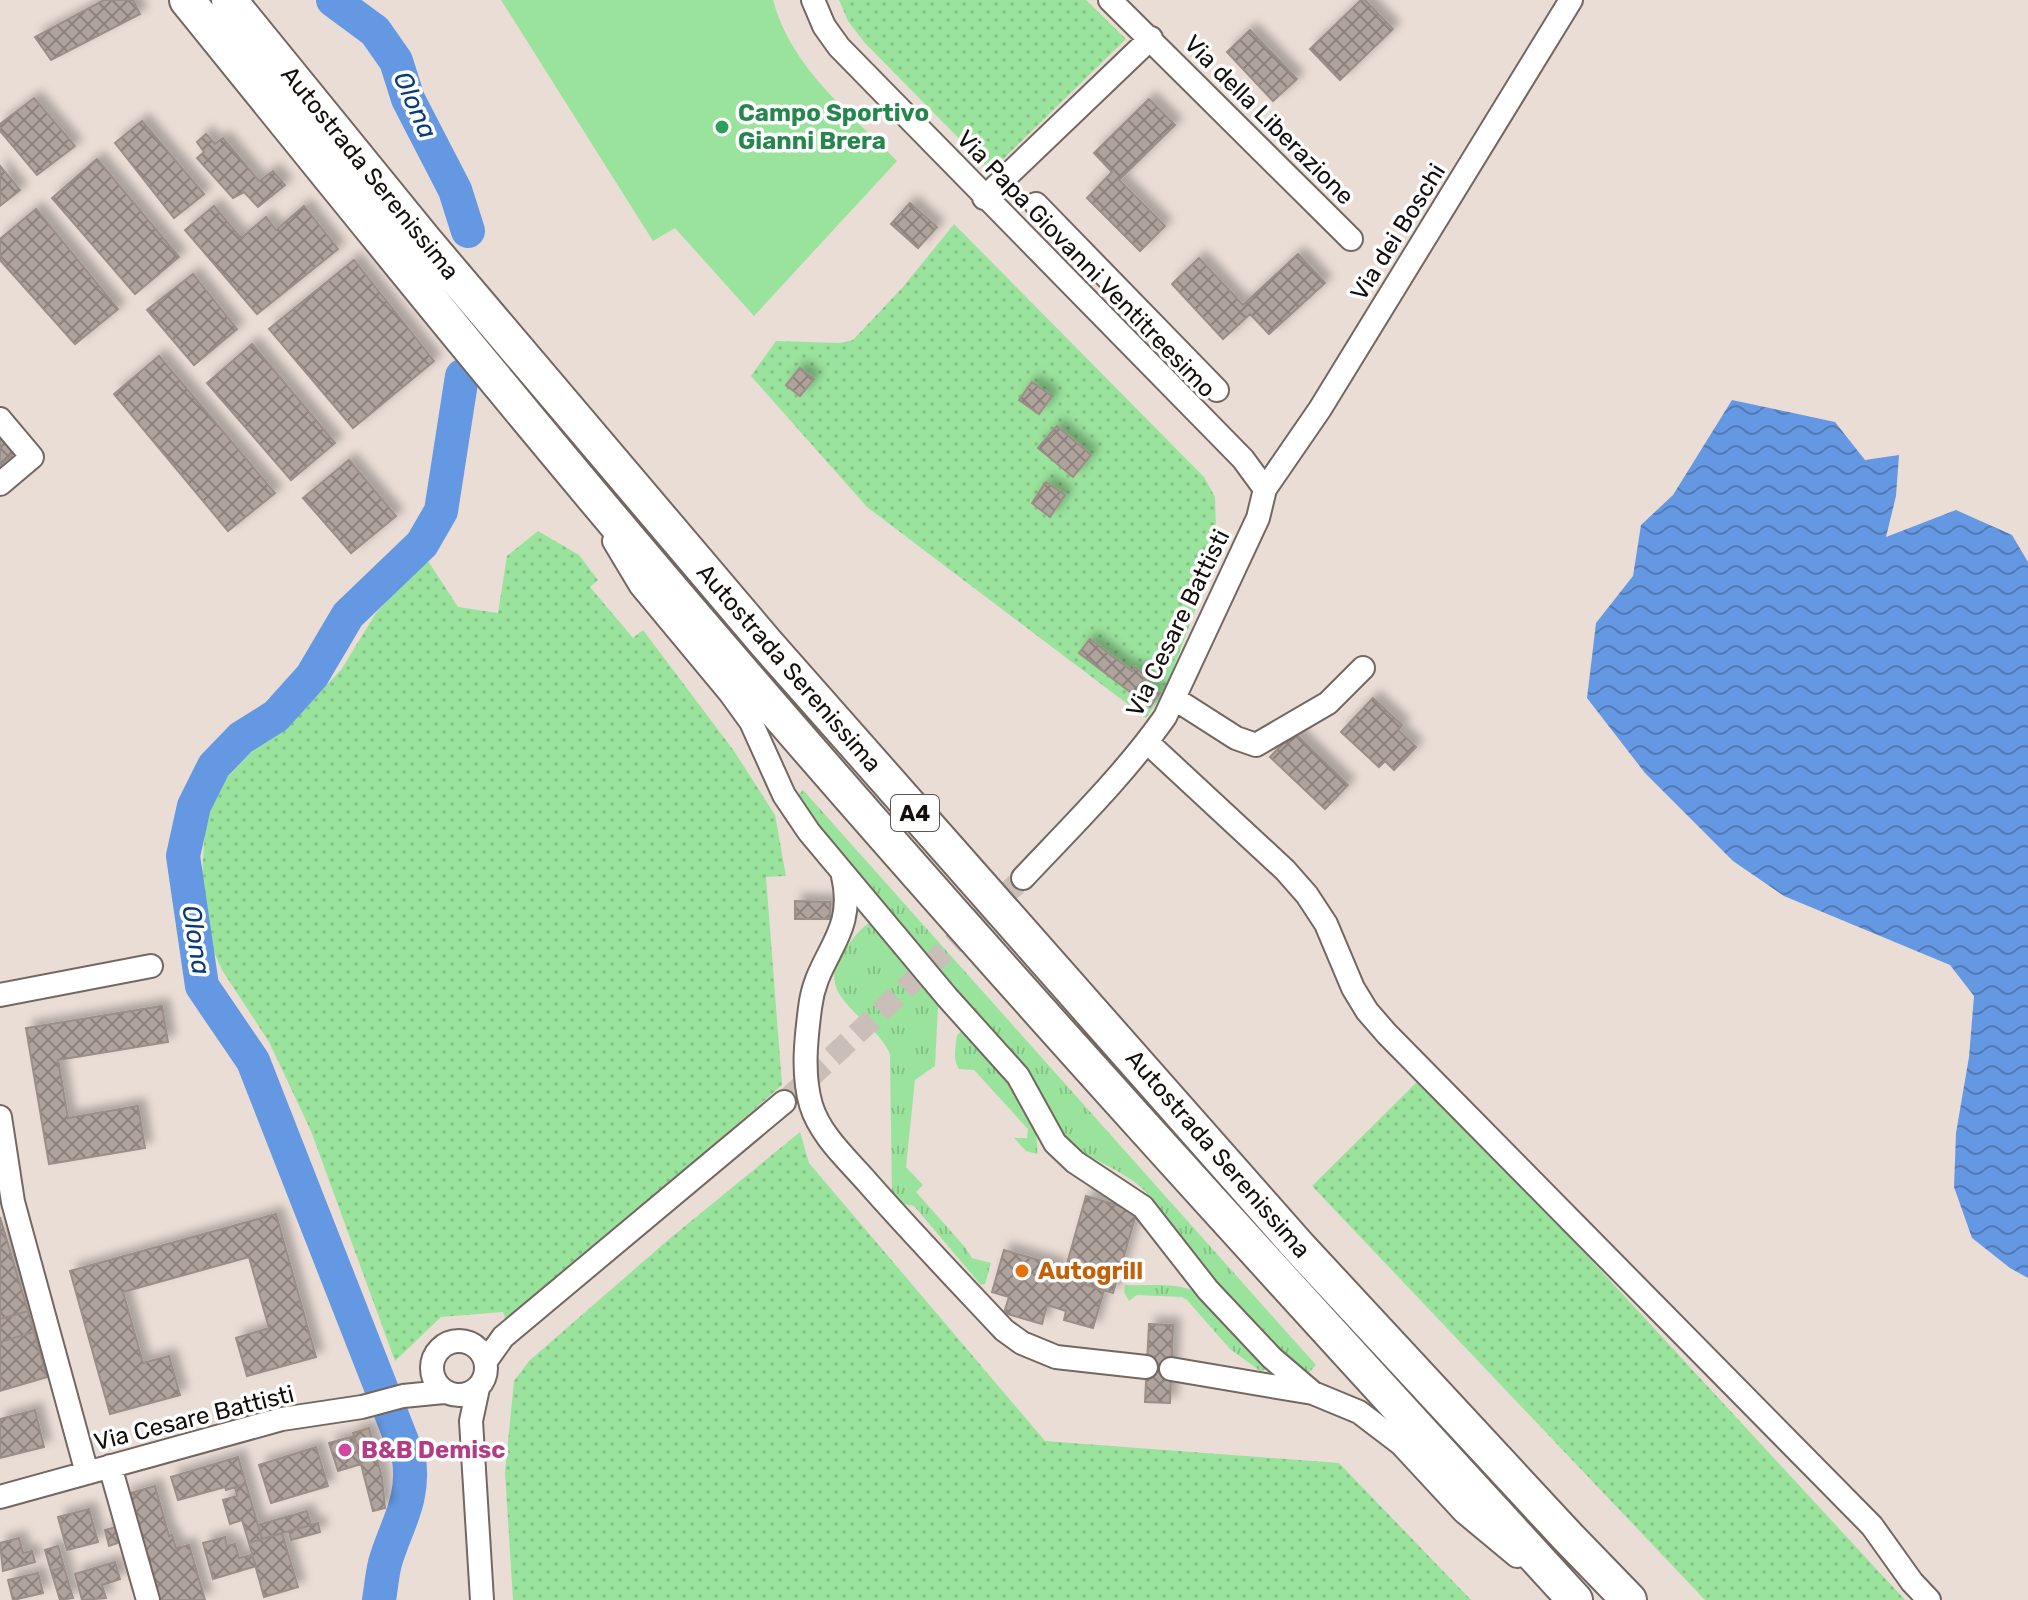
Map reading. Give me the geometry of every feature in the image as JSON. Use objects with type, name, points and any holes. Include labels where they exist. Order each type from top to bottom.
[{"type":"highway","name":"Autostrada Serenissima","points":[[187,0],[569,469],[737,667],[1188,1179],[1573,1600]]},
{"type":"highway","name":"Autostrada Serenissima","points":[[229,0],[435,253],[766,643],[1299,1247],[1629,1600]]},
{"type":"street","name":"Via Papa Giovanni Ventitreesimo","points":[[813,0],[824,26],[839,47],[1243,459],[1265,489]]},
{"type":"street","name":"Via della Liberazione","points":[[1110,0],[1351,239]]},
{"type":"street","name":"Via dei Boschi","points":[[1265,489],[1320,409],[1571,0]]},
{"type":"street","name":"Via della Liberazione","points":[[984,198],[1151,38]]},
{"type":"street","points":[[1036,204],[1217,390]]},
{"type":"street","points":[[1102,317],[1125,295]]},
{"type":"street","points":[[0,419],[32,457],[0,484]]},
{"type":"street","points":[[569,469],[641,586],[751,722],[784,795],[843,875],[1018,1076],[1055,1143],[1075,1162],[1143,1207],[1208,1290],[1272,1358],[1313,1393]]},
{"type":"street","name":"Via Cesare Battisti","points":[[1023,878],[1147,742],[1175,699],[1258,518],[1265,489]]},
{"type":"street","points":[[1175,699],[1236,738],[1256,745],[1328,703],[1363,668]]},
{"type":"street","points":[[1147,742],[1285,870],[1307,895],[1326,924],[1353,988],[1367,1011],[1387,1034],[1872,1526],[1912,1582],[1929,1600]]},
{"type":"street","points":[[843,875],[847,911],[838,939],[818,975],[809,1019],[806,1078],[810,1103],[823,1131],[1004,1330],[1022,1343],[1056,1357],[1146,1367]]},
{"type":"street","points":[[0,995],[151,966]]},
{"type":"street","points":[[480,1353],[784,1102]]},
{"type":"street","points":[[0,1117],[13,1202],[87,1473]]},
{"type":"street","points":[[471,1421],[433,1379],[431,1370],[441,1347],[458,1341],[480,1353],[486,1374],[478,1388],[471,1421],[482,1600]]},
{"type":"street","points":[[1171,1369],[1313,1393],[1359,1412],[1401,1444],[1464,1512],[1573,1600]]},
{"type":"street","name":"Via Cesare Battisti","points":[[403,1396],[431,1370]]},
{"type":"street","points":[[448,1393],[466,1395],[478,1388]]},
{"type":"street","name":"Via Cesare Battisti","points":[[0,1497],[282,1419],[362,1407],[403,1396],[448,1393]]},
{"type":"street","points":[[110,1466],[148,1600]]},
{"type":"green space","name":"Campo Sportivo Gianni Brera","points":[[501,0],[773,0],[793,47],[808,68],[842,107],[897,161],[754,316],[675,228],[653,241]]},
{"type":"green space","points":[[839,0],[1086,0],[1126,39],[991,171],[864,42],[848,21]]},
{"type":"green space","points":[[954,224],[1204,477],[1215,497],[1216,529],[1197,605],[1165,691],[1146,718],[867,507],[751,376],[776,341],[840,343],[853,340],[903,287]]},
{"type":"green space","points":[[538,531],[579,555],[598,580],[590,587],[633,638],[643,630],[734,751],[775,815],[786,876],[766,877],[782,1085],[507,1324],[503,1312],[441,1317],[395,1361],[311,1131],[269,1042],[222,970],[209,941],[202,876],[205,827],[220,785],[254,749],[300,713],[341,670],[376,613],[426,558],[458,607],[498,613],[507,556]]},
{"type":"green space","points":[[803,790],[1316,1365],[1307,1374],[1298,1369],[1211,1279],[1144,1190],[1063,1136],[1051,1120],[1034,1079],[825,834],[798,795]]},
{"type":"green space","points":[[871,922],[936,998],[938,1006],[935,1066],[915,1080],[906,1167],[923,1185],[916,1192],[972,1258],[991,1263],[985,1284],[981,1285],[914,1206],[900,1203],[892,1196],[890,1054],[882,1040],[848,1005],[834,980],[836,966],[845,949]]},
{"type":"green space","points":[[963,1030],[1016,1087],[1034,1129],[1037,1154],[1026,1151],[1014,1138],[1027,1138],[1028,1129],[974,1070],[959,1069],[955,1048],[957,1035]]},
{"type":"green space","points":[[1422,1077],[1905,1600],[1705,1600],[1312,1186]]},
{"type":"green space","points":[[800,1132],[809,1163],[1045,1441],[1339,1463],[1471,1600],[513,1600],[505,1472],[514,1381],[529,1361],[668,1240]]},
{"type":"green space","points":[[1125,1285],[1169,1285],[1194,1291],[1232,1328],[1265,1370],[1260,1371],[1230,1349],[1187,1300],[1182,1297],[1137,1295],[1129,1301],[1124,1292]]},
{"type":"water","points":[[1732,400],[1835,422],[1865,460],[1899,455],[1896,496],[1886,537],[1956,510],[2012,535],[2028,562],[2028,1278],[1972,1238],[1954,1187],[1956,1133],[1969,1057],[1974,996],[1950,965],[1784,896],[1733,861],[1645,773],[1587,698],[1596,623],[1633,576],[1641,525],[1673,495]]},
{"type":"building","points":[[104,0],[133,0],[140,14],[51,60],[35,37]]},
{"type":"building","points":[[1361,0],[1365,0],[1393,29],[1340,80],[1310,49]]},
{"type":"building","points":[[1250,30],[1297,79],[1273,101],[1227,52]]},
{"type":"building","points":[[34,98],[75,146],[37,175],[0,131],[0,124]]},
{"type":"building","points":[[1149,99],[1175,125],[1119,180],[1165,226],[1140,251],[1087,198],[1112,172],[1094,153]]},
{"type":"building","points":[[142,121],[204,194],[174,218],[115,143]]},
{"type":"building","points":[[206,134],[215,144],[223,138],[259,181],[273,171],[285,185],[258,207],[244,192],[233,198],[197,158],[204,152],[197,142]]},
{"type":"building","points":[[97,159],[179,257],[135,294],[52,198]]},
{"type":"building","points":[[0,166],[20,190],[0,206]]},
{"type":"building","points":[[910,203],[937,227],[918,248],[891,224]]},
{"type":"building","points":[[214,206],[241,238],[266,217],[276,230],[304,206],[338,249],[257,314],[185,230]]},
{"type":"building","points":[[36,209],[118,309],[75,344],[0,260],[0,239]]},
{"type":"building","points":[[1298,254],[1325,283],[1269,334],[1250,314],[1223,339],[1172,284],[1199,258],[1243,305]]},
{"type":"building","points":[[354,260],[434,361],[353,428],[269,329]]},
{"type":"building","points":[[193,274],[237,329],[194,365],[147,310]]},
{"type":"building","points":[[252,344],[335,443],[291,480],[207,383]]},
{"type":"building","points":[[159,356],[275,493],[228,531],[114,394]]},
{"type":"building","points":[[800,368],[814,379],[800,396],[786,385]]},
{"type":"building","points":[[1032,382],[1052,396],[1039,414],[1019,400]]},
{"type":"building","points":[[1057,426],[1091,455],[1073,477],[1038,448]]},
{"type":"building","points":[[0,432],[17,451],[0,466]]},
{"type":"building","points":[[349,460],[396,516],[351,553],[303,498]]},
{"type":"building","points":[[1046,482],[1065,495],[1050,517],[1032,503]]},
{"type":"building","points":[[1090,639],[1132,671],[1135,667],[1146,676],[1143,680],[1160,693],[1150,707],[1079,653]]},
{"type":"building","points":[[1373,698],[1402,725],[1398,730],[1416,747],[1394,770],[1385,761],[1379,767],[1341,732]]},
{"type":"building","points":[[1294,732],[1348,785],[1325,809],[1270,757]]},
{"type":"building","points":[[795,901],[830,902],[830,919],[795,919]]},
{"type":"building","points":[[162,1006],[168,1042],[58,1060],[68,1118],[138,1106],[145,1148],[49,1164],[26,1028]]},
{"type":"building","points":[[1086,1196],[1137,1211],[1113,1293],[1063,1278]]},
{"type":"building","points":[[276,1214],[316,1357],[247,1376],[236,1338],[269,1328],[249,1257],[123,1292],[143,1363],[169,1356],[180,1395],[110,1414],[70,1271]]},
{"type":"building","points":[[0,1217],[28,1311],[0,1319]]},
{"type":"building","points":[[1004,1250],[1059,1266],[1056,1276],[1104,1290],[1093,1328],[1064,1320],[1066,1311],[1047,1305],[1042,1324],[1004,1313],[1009,1297],[992,1292]]},
{"type":"building","points":[[28,1311],[34,1332],[0,1342],[0,1319]]},
{"type":"building","points":[[1149,1324],[1173,1325],[1170,1403],[1145,1402]]},
{"type":"building","points":[[34,1332],[47,1377],[0,1391],[0,1342]]},
{"type":"building","points":[[35,1410],[44,1447],[0,1458],[0,1419]]},
{"type":"building","points":[[369,1428],[382,1478],[385,1508],[373,1511],[353,1433]]},
{"type":"building","points":[[354,1436],[361,1464],[338,1471],[329,1443]]},
{"type":"building","points":[[316,1447],[328,1486],[271,1503],[259,1465]]},
{"type":"building","points":[[238,1457],[246,1484],[178,1500],[171,1477]]},
{"type":"building","points":[[246,1484],[262,1539],[249,1543],[242,1520],[230,1524],[223,1500],[237,1496],[235,1487]]},
{"type":"building","points":[[155,1486],[169,1536],[172,1535],[176,1548],[189,1545],[205,1600],[155,1600],[124,1495]]},
{"type":"building","points":[[89,1509],[98,1542],[67,1550],[58,1517]]},
{"type":"building","points":[[307,1511],[311,1525],[262,1539],[258,1525]]},
{"type":"building","points":[[318,1523],[320,1532],[291,1540],[289,1531]]},
{"type":"building","points":[[116,1527],[120,1542],[109,1546],[105,1530]]},
{"type":"building","points":[[282,1533],[298,1587],[264,1597],[249,1543]]},
{"type":"building","points":[[225,1537],[227,1546],[235,1544],[239,1558],[252,1555],[256,1566],[213,1579],[203,1543]]},
{"type":"building","points":[[19,1538],[23,1553],[32,1551],[35,1562],[3,1571],[0,1543]]},
{"type":"building","points":[[58,1546],[64,1567],[51,1571],[45,1550]]},
{"type":"building","points":[[115,1562],[120,1579],[102,1585],[106,1598],[82,1600],[75,1574]]},
{"type":"building","points":[[64,1567],[73,1598],[60,1600],[51,1571]]},
{"type":"building","points":[[38,1573],[43,1593],[13,1600],[8,1580]]},
{"type":"waterway","name":"Olona","points":[[333,0],[375,31],[396,61],[408,99],[455,190],[468,231]]},
{"type":"waterway","name":"Olona","points":[[379,1600],[385,1563],[407,1500],[409,1459],[253,1061],[202,986],[183,856],[194,806],[214,766],[241,738],[276,716],[312,676],[348,615],[422,544],[441,511],[462,376]]},
{"type":"tunnel","points":[[784,1102],[1023,878]]},
{"type":"place","name":"Campo Sportivo Gianni Brera","points":[[722,127]]},
{"type":"place","name":"Autogrill","points":[[1022,1271]]},
{"type":"place","name":"B&B Demisc","points":[[345,1450]]}]
